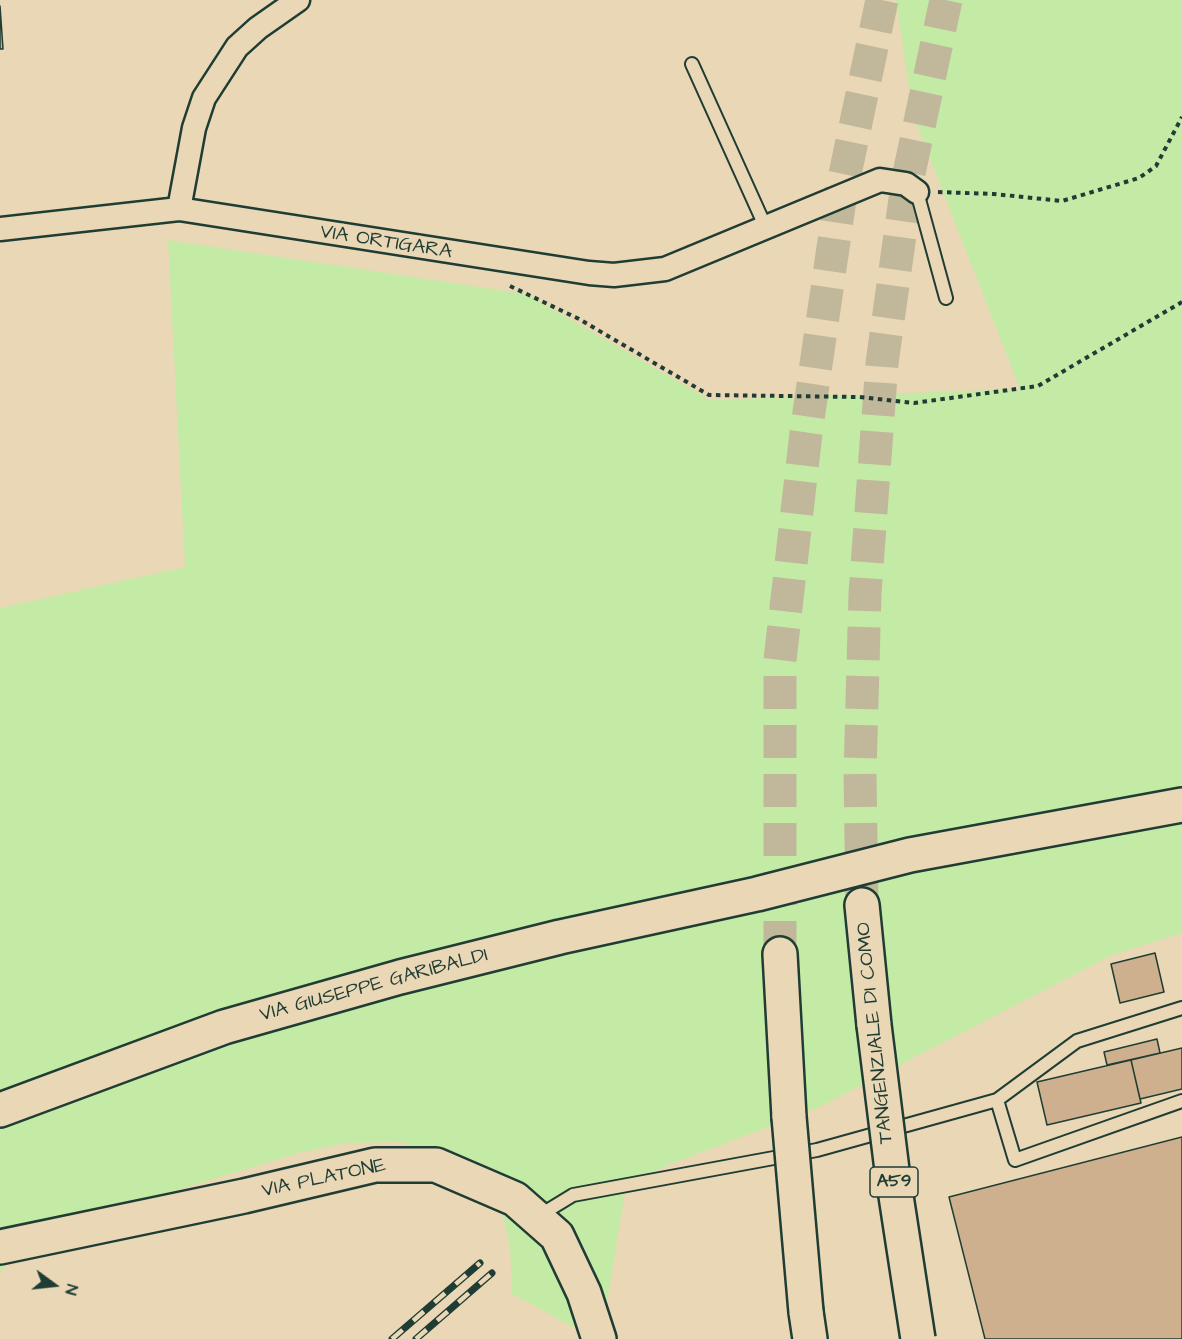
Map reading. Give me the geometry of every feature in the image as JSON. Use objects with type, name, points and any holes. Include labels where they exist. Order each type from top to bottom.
[{"type":"main road","name":"VIA GIUSEPPE GARIBALDI","points":[[0,1110],[224,1027],[400,977],[549,940],[757,894],[910,855],[1182,805]]},
{"type":"main road","name":"TANGENZIALE DI COMO","points":[[862,905],[892,1170],[918,1339]]},
{"type":"main road","points":[[780,954],[789,1117],[810,1339]]},
{"type":"main road","name":"VIA PLATONE","points":[[0,1247],[244,1196],[375,1165],[436,1165],[515,1199],[556,1236],[584,1293],[600,1339]]},
{"type":"street","points":[[179,209],[194,128],[204,98],[237,47],[258,28],[298,0]]},
{"type":"street","name":"VIA ORTIGARA","points":[[0,229],[179,209],[589,273],[646,272],[665,269],[880,180],[906,184],[917,192]]},
{"type":"lane","points":[[692,64],[766,228]]},
{"type":"lane","points":[[917,192],[946,298]]},
{"type":"lane","points":[[536,1218],[573,1195],[817,1150],[997,1100],[1077,1041],[1182,1008]]},
{"type":"lane","points":[[997,1100],[1015,1160],[1182,1101]]},
{"type":"path","points":[[917,192],[994,194],[1062,201],[1139,178],[1156,166],[1182,117]]},
{"type":"path","points":[[510,261],[511,287],[579,319],[699,391],[717,397],[859,397],[924,402],[1038,386],[1182,302]]},
{"type":"green space","points":[[896,0],[1182,0],[1182,933],[1112,955],[815,1109],[668,1165],[626,1186],[603,1327],[577,1329],[512,1294],[510,1245],[503,1218],[489,1191],[449,1155],[400,1142],[345,1143],[299,1153],[29,1235],[0,1273],[0,608],[185,567],[168,240],[526,294],[710,400],[1020,389],[913,115]]},
{"type":"building","points":[[0,6],[3,49],[0,49]]},
{"type":"building","points":[[1155,953],[1164,992],[1120,1003],[1111,964]]},
{"type":"building","points":[[1157,1039],[1160,1053],[1107,1065],[1104,1052]]},
{"type":"building","points":[[1182,1048],[1182,1089],[1140,1099],[1131,1060]]},
{"type":"building","points":[[1131,1060],[1141,1103],[1047,1125],[1037,1082]]},
{"type":"building","points":[[1182,1137],[1182,1339],[985,1339],[949,1197]]},
{"type":"tunnel","points":[[780,954],[780,660],[806,433],[841,193],[882,0]]},
{"type":"tunnel","points":[[862,905],[860,774],[865,593],[882,363],[908,178],[946,0]]},
{"type":"railway","points":[[392,1339],[480,1263]]},
{"type":"railway","points":[[416,1339],[492,1273]]}]
